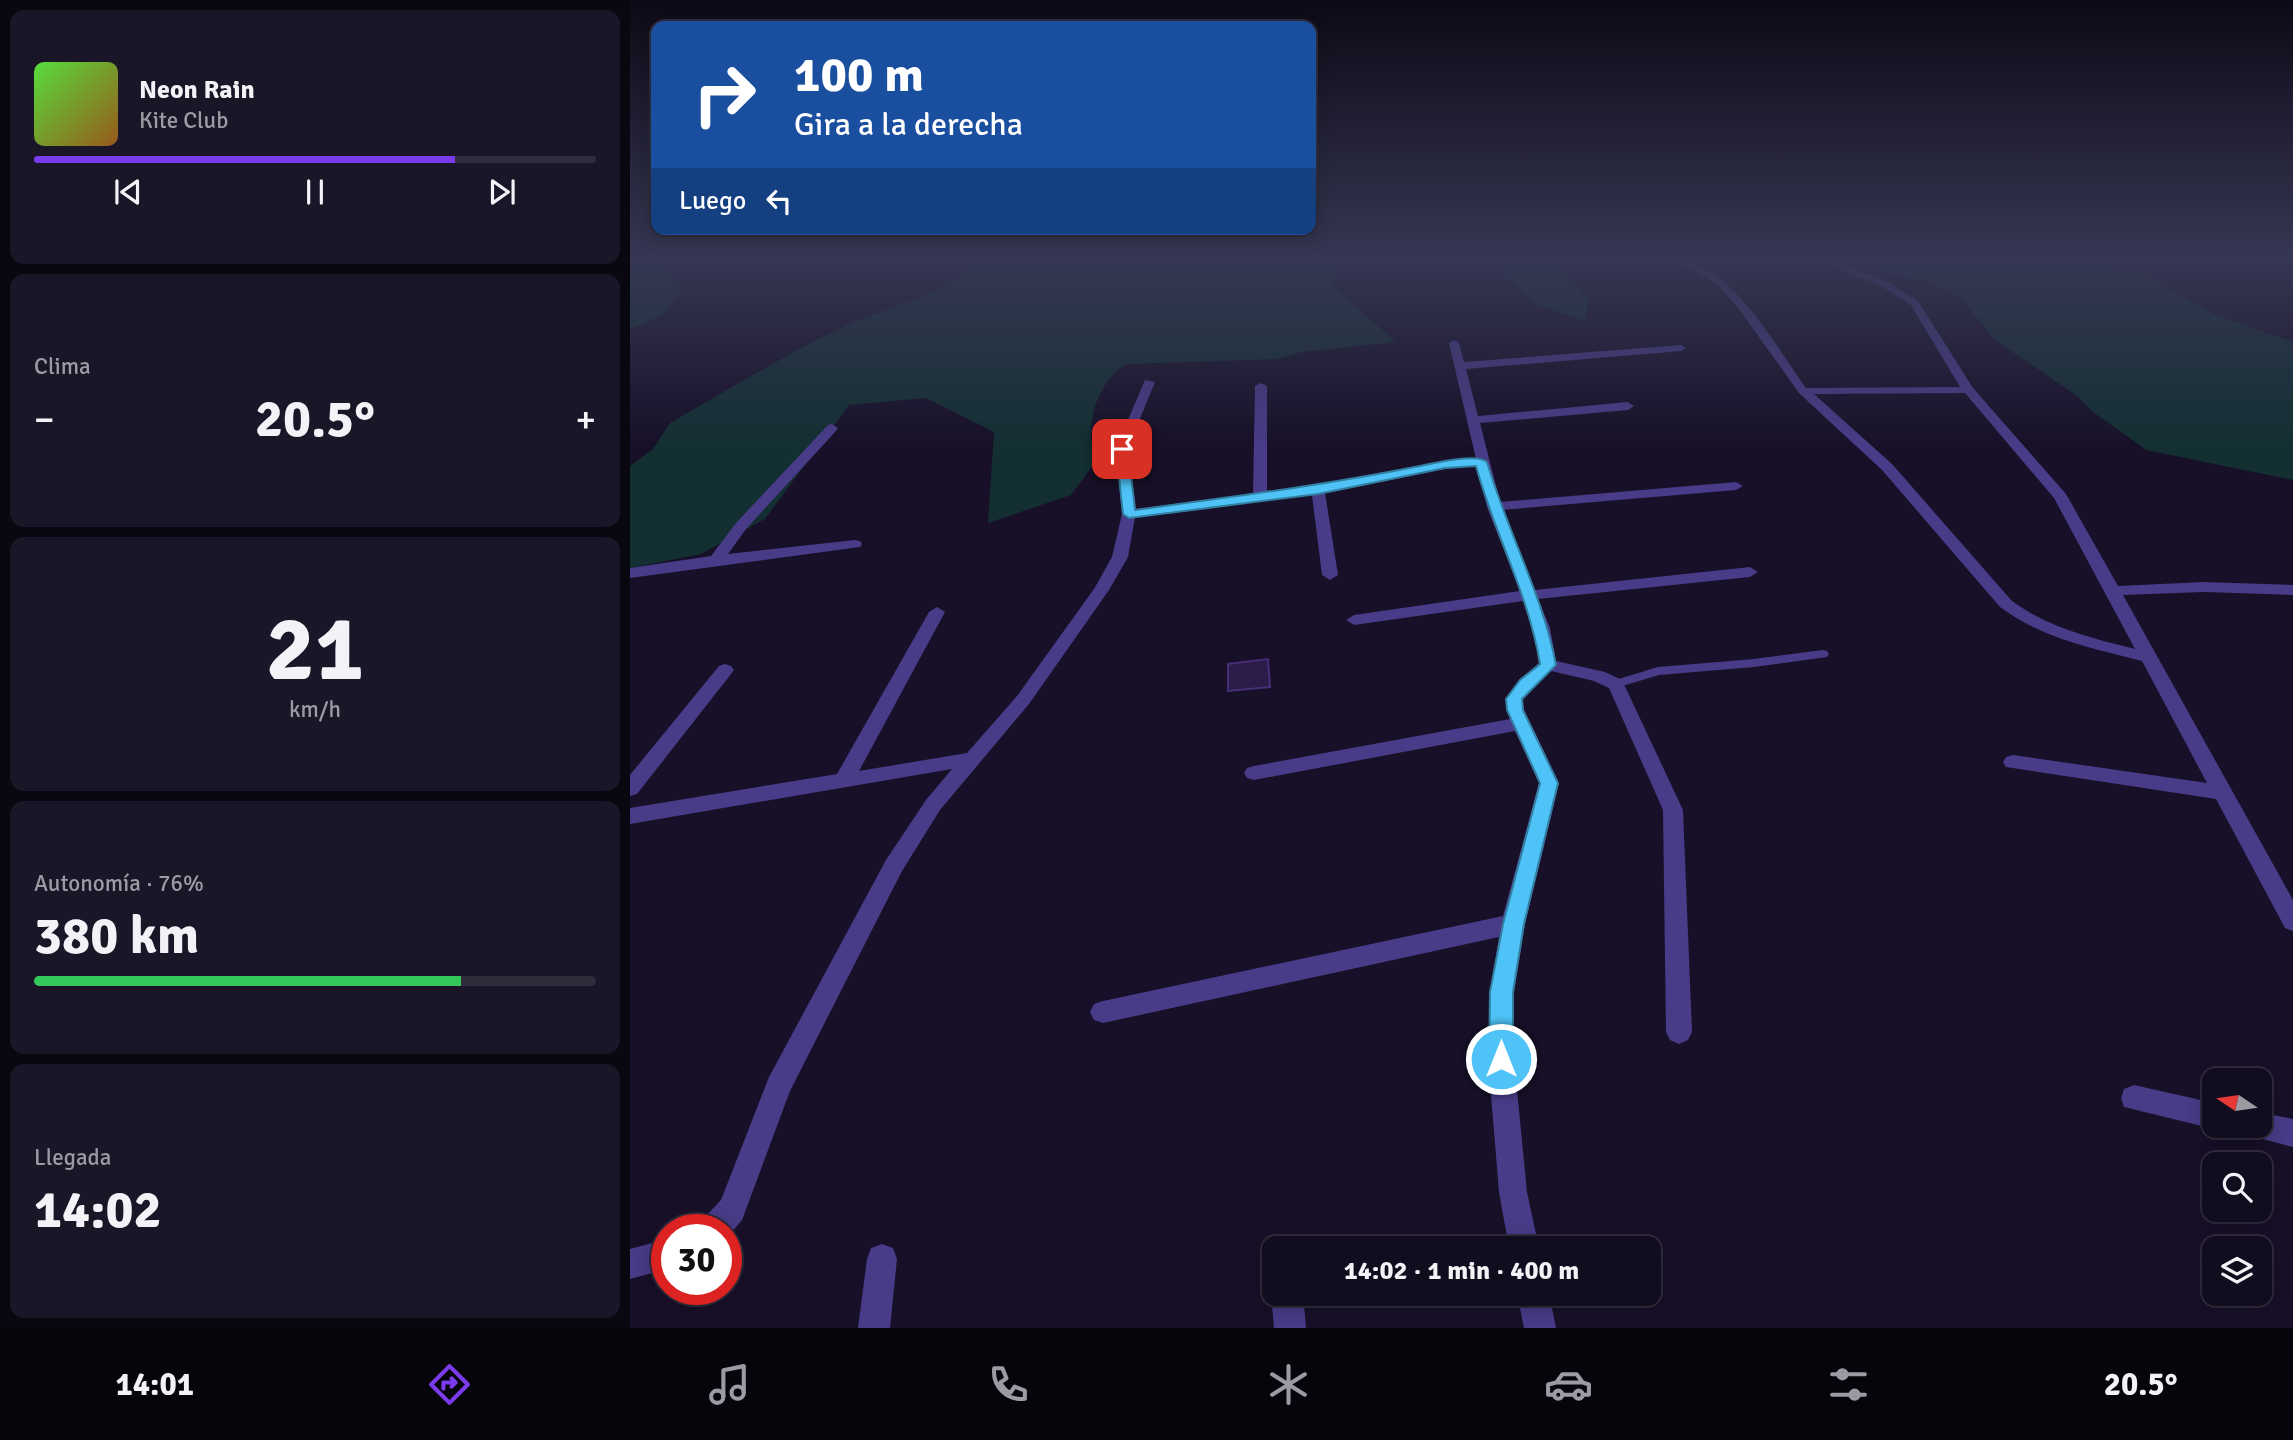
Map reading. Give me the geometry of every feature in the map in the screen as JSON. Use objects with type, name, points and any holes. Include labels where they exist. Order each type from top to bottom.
[{"type":"street","points":[[1753,322],[1803,391],[1887,467],[2016,613],[2056,633],[2147,657]]},
{"type":"street","points":[[1928,322],[1968,390],[2046,477],[2072,514],[2147,657],[2293,922]]},
{"type":"street","points":[[1454,343],[1494,507],[1542,628],[1548,665]]},
{"type":"street","points":[[1460,366],[1681,348]]},
{"type":"street","points":[[728,1214],[778,1086],[894,866],[933,805],[1023,700],[1101,590],[1120,557],[1129,514],[1122,449],[1149,382]]},
{"type":"street","points":[[1260,498],[1261,386]]},
{"type":"street","points":[[1803,391],[1968,390]]},
{"type":"street","points":[[1472,420],[1628,406]]},
{"type":"street","points":[[716,559],[741,526],[832,428]]},
{"type":"street","points":[[1129,514],[1318,490],[1445,465],[1481,462]]},
{"type":"street","points":[[1494,507],[1736,486]]},
{"type":"street","points":[[1318,490],[1331,575]]},
{"type":"street","points":[[630,573],[716,559],[855,544]]},
{"type":"street","points":[[1354,620],[1528,595],[1750,572]]},
{"type":"street","points":[[2113,591],[2204,587],[2293,590]]},
{"type":"street","points":[[844,780],[937,612]]},
{"type":"street","points":[[1548,665],[1599,676],[1616,684],[1673,810],[1679,1032]]},
{"type":"street","points":[[1522,1236],[1513,1192],[1501,1059],[1502,992],[1513,924],[1549,783],[1515,710],[1514,699],[1526,683],[1548,665]]},
{"type":"street","points":[[630,789],[724,670]]},
{"type":"street","points":[[1254,773],[1523,723]]},
{"type":"street","points":[[630,816],[971,759]]},
{"type":"street","points":[[2013,762],[2224,793]]},
{"type":"street","points":[[1103,1012],[1513,924]]},
{"type":"street","points":[[2134,1098],[2202,1113]]},
{"type":"street","points":[[2272,1128],[2293,1133]]},
{"type":"street","points":[[630,1264],[651,1258]]},
{"type":"street","points":[[874,1328],[882,1259]]},
{"type":"street","points":[[1288,1306],[1290,1328]]},
{"type":"street","points":[[1536,1306],[1540,1328]]},
{"type":"lane","points":[[1616,684],[1658,671],[1732,666],[1823,654]]},
{"type":"green space","points":[[630,322],[648,322],[648,322],[630,329]]},
{"type":"green space","points":[[854,322],[1374,322],[1396,342],[1301,352],[1278,359],[1126,364],[1111,377],[1096,403],[1091,432],[1097,460],[1071,495],[988,523],[994,432],[926,398],[849,405],[765,519],[701,554],[630,568],[630,466],[653,449],[670,423]]},
{"type":"green space","points":[[1980,322],[2236,322],[2293,342],[2293,480],[2146,450],[2093,412],[2076,395],[1995,340]]},
{"type":"building","points":[[1268,659],[1270,687],[1228,691],[1228,664]]},
{"type":"route","points":[[1122,449],[1129,514],[1318,490],[1445,465],[1481,462],[1494,507],[1542,628],[1548,665],[1526,683],[1514,699],[1515,710],[1549,783],[1513,924],[1502,992],[1501,1059]]}]
